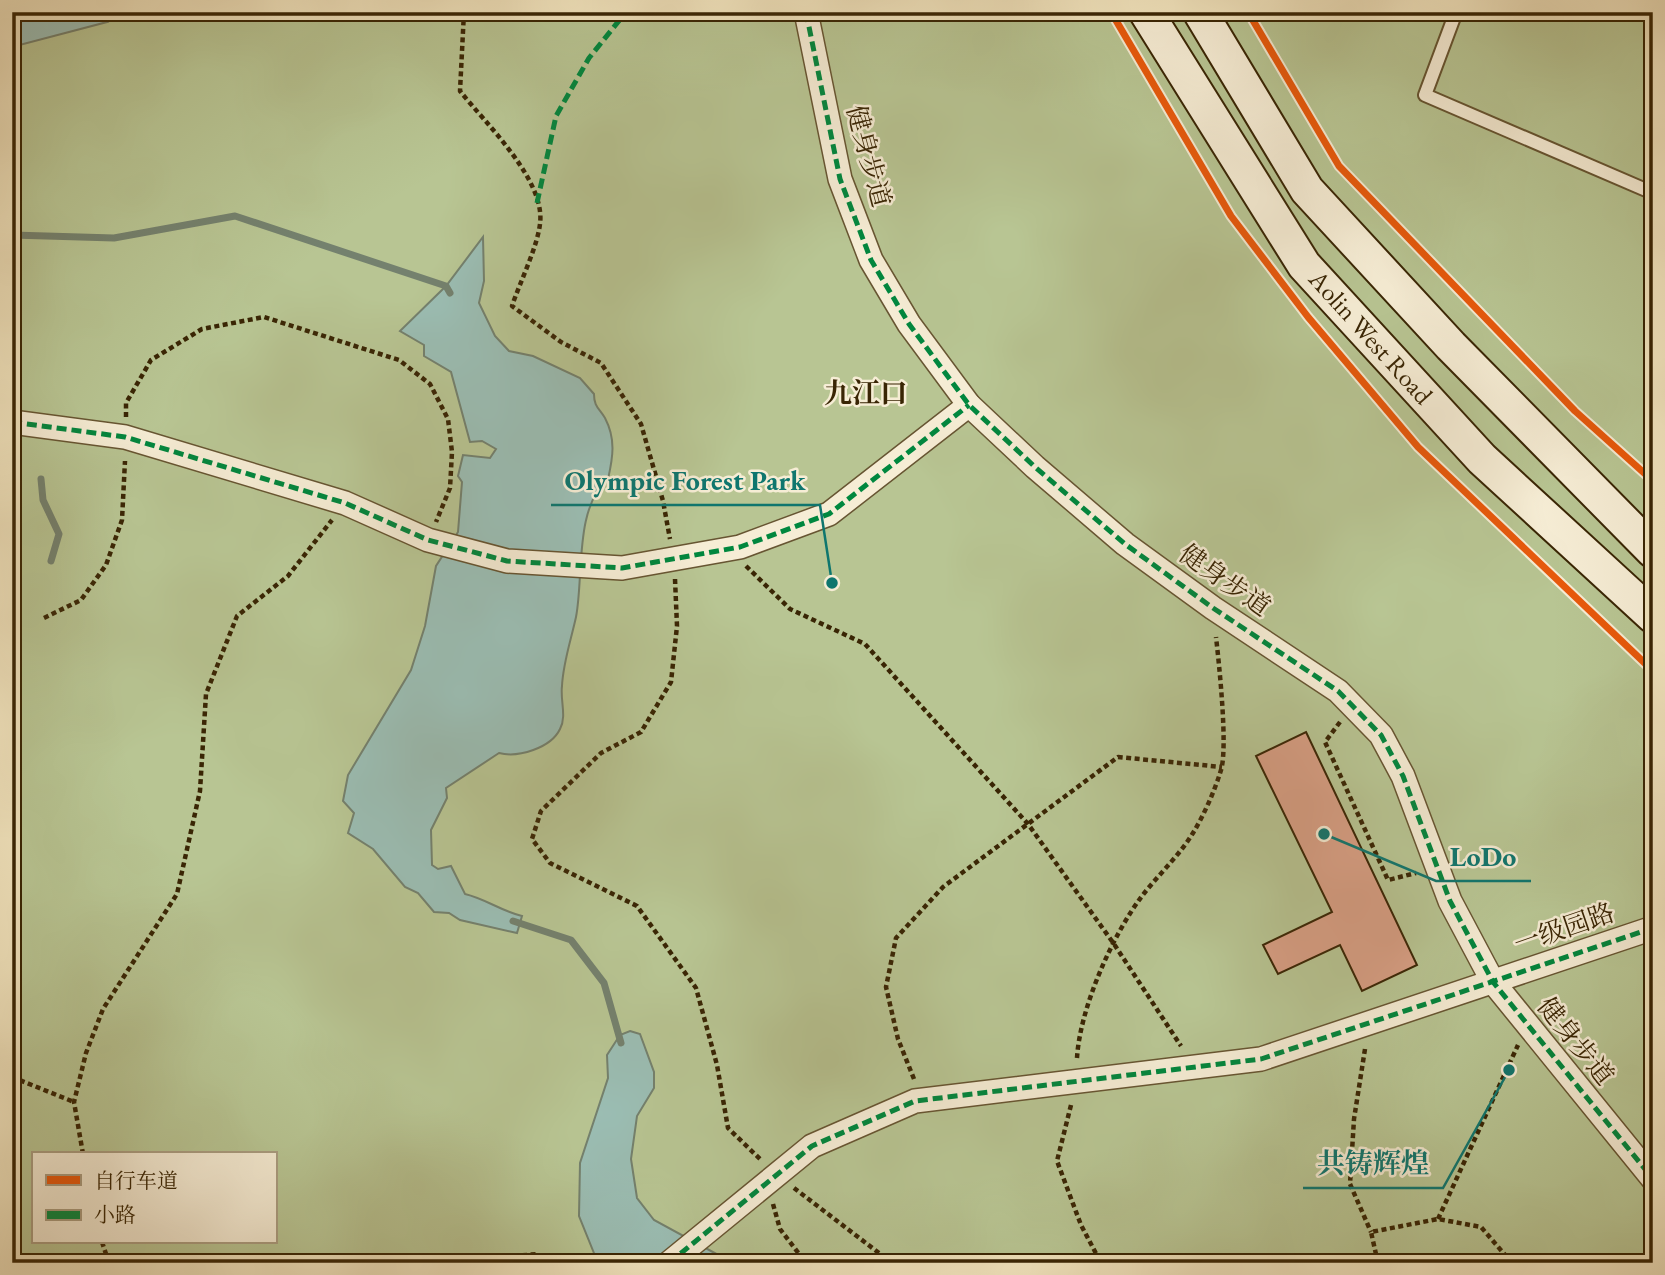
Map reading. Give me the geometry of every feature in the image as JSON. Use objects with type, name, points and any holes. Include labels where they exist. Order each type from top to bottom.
[{"type":"main road","name":"Aolin West Road","points":[[1146,12],[1304,265],[1482,459],[1653,616]]},
{"type":"main road","name":"Aolin West Road","points":[[1200,12],[1307,190],[1451,346],[1653,551]]},
{"type":"street","name":"健身步道","points":[[806,12],[840,179],[871,260],[909,324],[969,405],[1035,467],[1125,544],[1213,608],[1338,691],[1381,735],[1403,776],[1450,901],[1493,982],[1653,1179]]},
{"type":"street","points":[[12,422],[116,436],[345,503],[435,542],[507,561],[622,568],[729,549],[829,514],[969,405]]},
{"type":"street","name":"一级园路","points":[[669,1263],[812,1146],[922,1100],[1261,1059],[1653,928]]},
{"type":"lane","points":[[1456,12],[1425,95],[1653,193]]},
{"type":"path","points":[[464,12],[460,91],[526,173],[537,203],[540,223],[512,306],[561,342],[601,363],[641,424],[663,501],[674,560],[677,626],[671,682],[641,732],[601,753],[541,810],[532,839],[551,863],[637,906],[696,988],[717,1065],[728,1128],[771,1179],[892,1263]]},
{"type":"path","points":[[44,618],[81,600],[106,565],[122,520],[116,436],[126,403],[151,360],[202,329],[264,317],[399,360],[430,384],[448,419],[452,452],[450,488],[435,542]]},
{"type":"path","points":[[83,1152],[74,1102],[86,1053],[103,1009],[177,894],[200,791],[206,694],[237,616],[288,576],[345,503]]},
{"type":"path","points":[[729,549],[790,609],[865,644],[1028,824],[1114,944],[1195,1067]]},
{"type":"path","points":[[1101,1263],[1081,1225],[1057,1161],[1076,1081],[1078,1041],[1097,982],[1114,944],[1140,898],[1193,833],[1222,767],[1220,675],[1213,608]]},
{"type":"path","points":[[1353,706],[1325,742],[1388,880],[1437,868]]},
{"type":"path","points":[[922,1100],[898,1039],[886,987],[896,938],[943,887],[1118,757],[1222,767]]},
{"type":"path","points":[[1368,1025],[1354,1119],[1350,1184],[1371,1232],[1378,1263]]},
{"type":"path","points":[[1437,1219],[1527,1026]]},
{"type":"path","points":[[12,1077],[74,1102]]},
{"type":"path","points":[[771,1179],[780,1229],[806,1263]]},
{"type":"path","points":[[1371,1232],[1437,1219],[1481,1227],[1512,1263]]},
{"type":"path","points":[[103,1244],[109,1263]]},
{"type":"path","points":[[429,1263],[538,1254],[546,1263]]},
{"type":"green space","points":[[12,12],[1653,12],[1653,1263],[12,1263]]},
{"type":"water","points":[[12,12],[92,12],[107,22],[12,47]]},
{"type":"water","points":[[483,237],[484,281],[479,303],[495,336],[509,351],[533,356],[580,378],[594,394],[596,405],[605,418],[611,433],[612,448],[608,479],[597,492],[585,525],[576,617],[563,677],[563,719],[560,729],[556,736],[542,746],[524,753],[499,753],[446,788],[447,798],[431,830],[432,865],[438,869],[451,866],[465,894],[522,916],[517,933],[460,920],[449,913],[434,912],[418,893],[405,887],[373,849],[348,833],[354,813],[343,801],[348,775],[411,670],[425,626],[436,566],[458,532],[462,482],[458,476],[463,455],[490,458],[496,449],[482,441],[470,442],[451,372],[424,356],[424,345],[400,331],[446,286]]},
{"type":"water","points":[[630,1031],[640,1034],[654,1072],[654,1088],[637,1116],[631,1159],[637,1198],[654,1220],[733,1263],[598,1263],[579,1216],[580,1163],[608,1078],[607,1055],[620,1035]]},
{"type":"building","points":[[1306,732],[1417,965],[1362,991],[1340,945],[1278,974],[1263,945],[1332,912],[1256,756]]},
{"type":"waterway","points":[[12,235],[114,238],[235,216],[446,286],[450,293]]},
{"type":"waterway","points":[[41,479],[43,500],[59,534],[51,561]]},
{"type":"waterway","points":[[513,921],[571,940],[604,983],[621,1043]]},
{"type":"marked path","points":[[537,203],[556,116],[589,58],[626,12]]},
{"type":"marked path","points":[[806,12],[840,179],[871,260],[909,324],[969,405],[1035,467],[1125,544],[1213,608],[1338,691],[1381,735],[1403,776],[1450,901],[1493,982],[1653,1179]]},
{"type":"marked path","points":[[12,422],[125,437],[345,503],[428,540],[507,561],[622,568],[740,547],[829,514],[969,405]]},
{"type":"marked path","points":[[669,1263],[812,1146],[915,1101],[1261,1059],[1653,928]]},
{"type":"cycle path","points":[[1111,12],[1231,216],[1308,317],[1418,447],[1653,671]]},
{"type":"cycle path","points":[[1248,12],[1339,166],[1575,411],[1653,481]]},
{"type":"place","name":"Olympic Forest Park","points":[[832,583]]},
{"type":"place","name":"LoDo","points":[[1324,834]]},
{"type":"place","name":"共铸辉煌","points":[[1509,1070]]},
{"type":"district","name":"九江口","points":[[866,393]]}]
